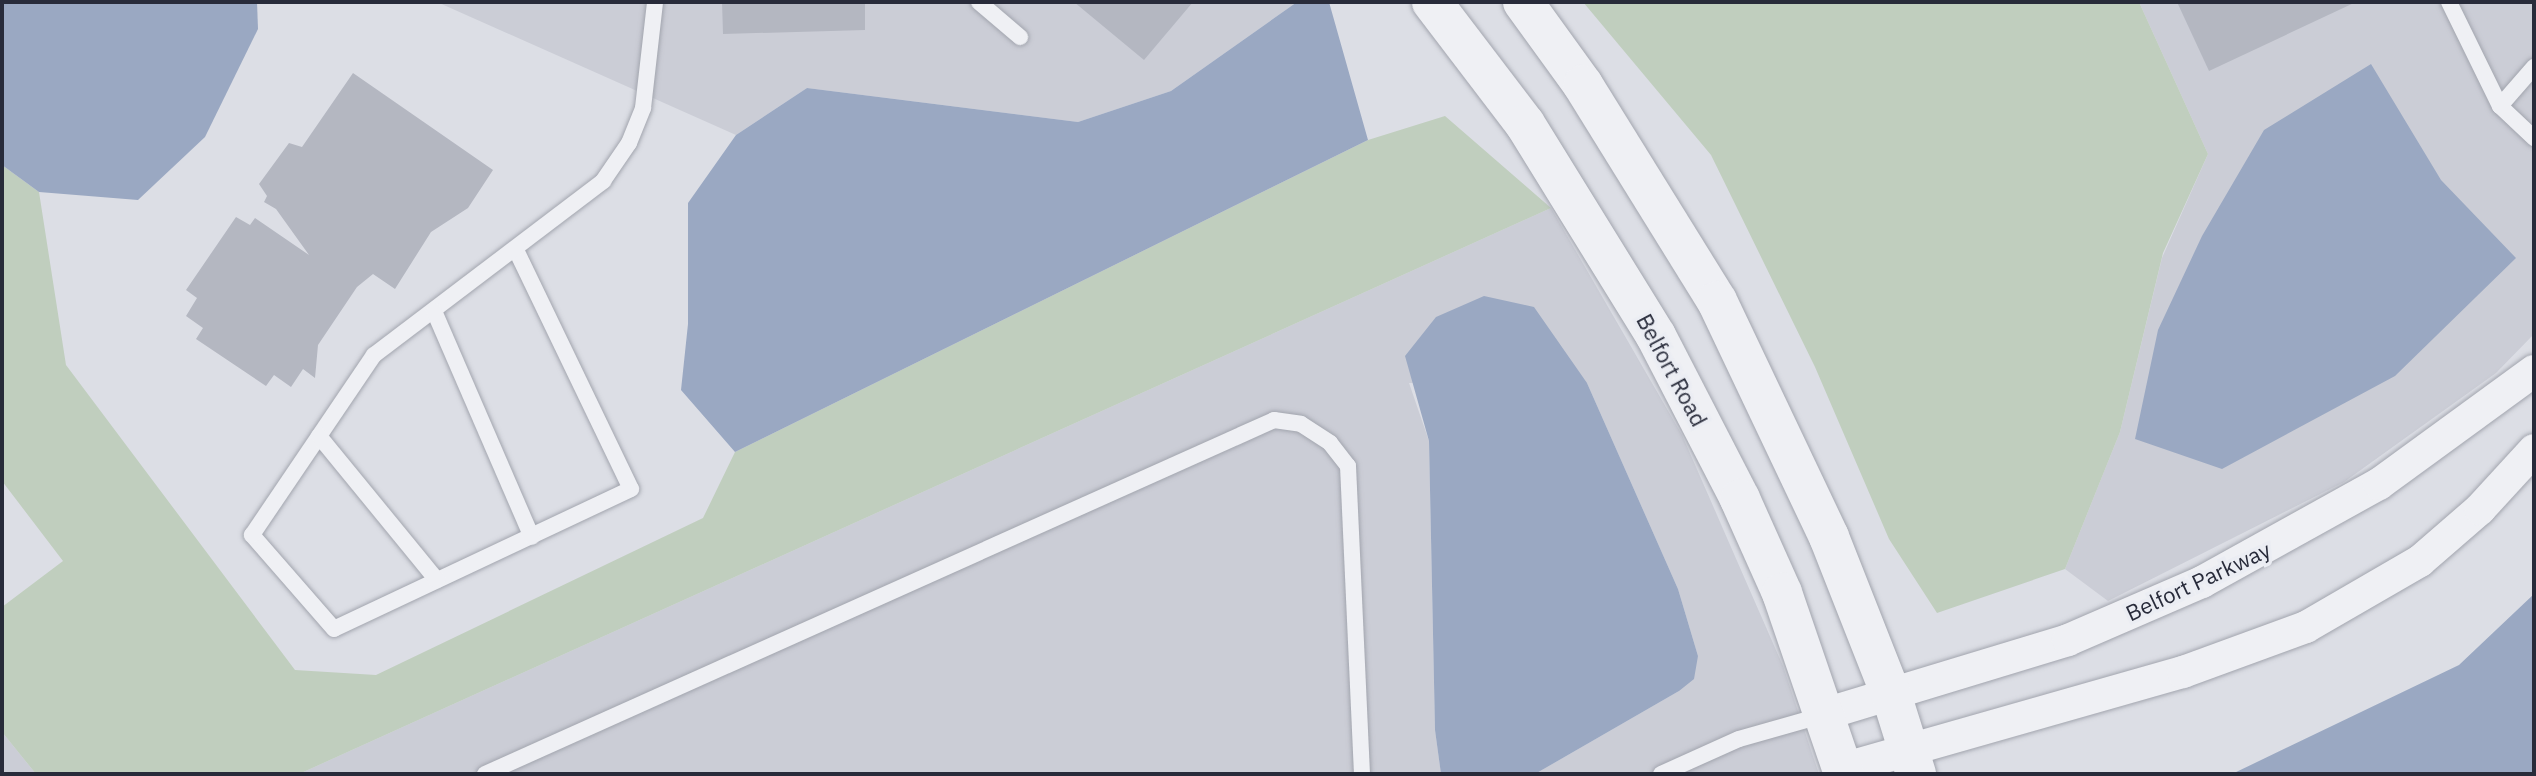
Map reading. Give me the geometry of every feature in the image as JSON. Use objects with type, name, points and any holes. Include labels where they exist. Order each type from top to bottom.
[{"type":"street","name":"Belfort Road","points":[[1432,2],[1525,124],[1656,336],[1740,499],[1782,593],[1825,714],[1836,772]]},
{"type":"street","points":[[1523,2],[1583,85],[1717,301],[1829,537],[1891,694],[1913,762]]},
{"type":"street","name":"Belfort Parkway","points":[[1825,714],[2068,640],[2254,556],[2379,484],[2534,371]]},
{"type":"street","points":[[1836,772],[1913,762],[2183,672],[2306,627],[2420,561],[2480,509],[2534,450]]},
{"type":"lane","points":[[516,250],[631,489],[334,629],[252,535],[374,355],[603,181],[629,143],[651,64],[655,2]]},
{"type":"lane","points":[[979,2],[1020,37]]},
{"type":"lane","points":[[2452,3],[2500,106],[2534,138]]},
{"type":"lane","points":[[2500,106],[2534,67]]},
{"type":"lane","points":[[434,311],[532,537]]},
{"type":"lane","points":[[485,774],[1274,420],[1301,424],[1330,443],[1348,466],[1362,774]]},
{"type":"lane","points":[[319,436],[437,580]]},
{"type":"lane","points":[[1661,774],[1739,739],[1825,714]]},
{"type":"shaded area","points":[[437,2],[1297,2],[1171,91],[1078,122],[807,88],[736,135]]},
{"type":"shaded area","points":[[2139,2],[2534,2],[2534,334],[2496,373],[2344,482],[2108,601],[2065,569],[2120,432],[2162,258],[2208,154]]},
{"type":"shaded area","points":[[1551,208],[1682,435],[1783,666],[1819,774],[1535,774],[1679,691],[1698,656],[1678,589],[1587,383],[1409,383],[1429,441],[1435,730],[1441,774],[299,774]]},
{"type":"shaded area","points":[[2,732],[36,774],[2,774]]},
{"type":"green space","points":[[1583,2],[2139,2],[2208,154],[2163,253],[2120,432],[2065,569],[1937,613],[1889,539],[1815,367],[1711,155]]},
{"type":"green space","points":[[1445,116],[1551,208],[299,774],[36,774],[2,732],[2,607],[63,561],[2,481],[2,165],[39,192],[66,365],[295,670],[376,675],[703,518],[735,452],[1368,140]]},
{"type":"water","points":[[2,2],[257,2],[258,29],[205,137],[138,200],[39,192],[2,165]]},
{"type":"water","points":[[1297,2],[1329,2],[1368,140],[735,452],[681,390],[688,324],[688,203],[736,135],[807,88],[1078,122],[1171,91]]},
{"type":"water","points":[[2371,64],[2441,180],[2516,258],[2395,376],[2222,469],[2135,439],[2158,330],[2202,236],[2264,130]]},
{"type":"water","points":[[1484,296],[1534,307],[1587,383],[1678,589],[1698,656],[1694,679],[1679,691],[1535,774],[1441,774],[1435,730],[1429,441],[1405,356],[1436,317]]},
{"type":"water","points":[[2534,594],[2534,774],[2232,774],[2459,665]]},
{"type":"building","points":[[722,2],[865,2],[865,30],[723,34]]},
{"type":"building","points":[[1074,2],[1193,2],[1144,60]]},
{"type":"building","points":[[2177,2],[2356,2],[2209,71]]},
{"type":"building","points":[[353,73],[493,170],[468,208],[431,232],[395,289],[373,274],[357,287],[318,345],[315,378],[303,369],[291,387],[274,375],[266,386],[196,339],[203,328],[186,316],[197,298],[186,290],[236,217],[250,225],[255,218],[309,255],[276,209],[264,202],[267,196],[259,184],[289,143],[302,147]]}]
